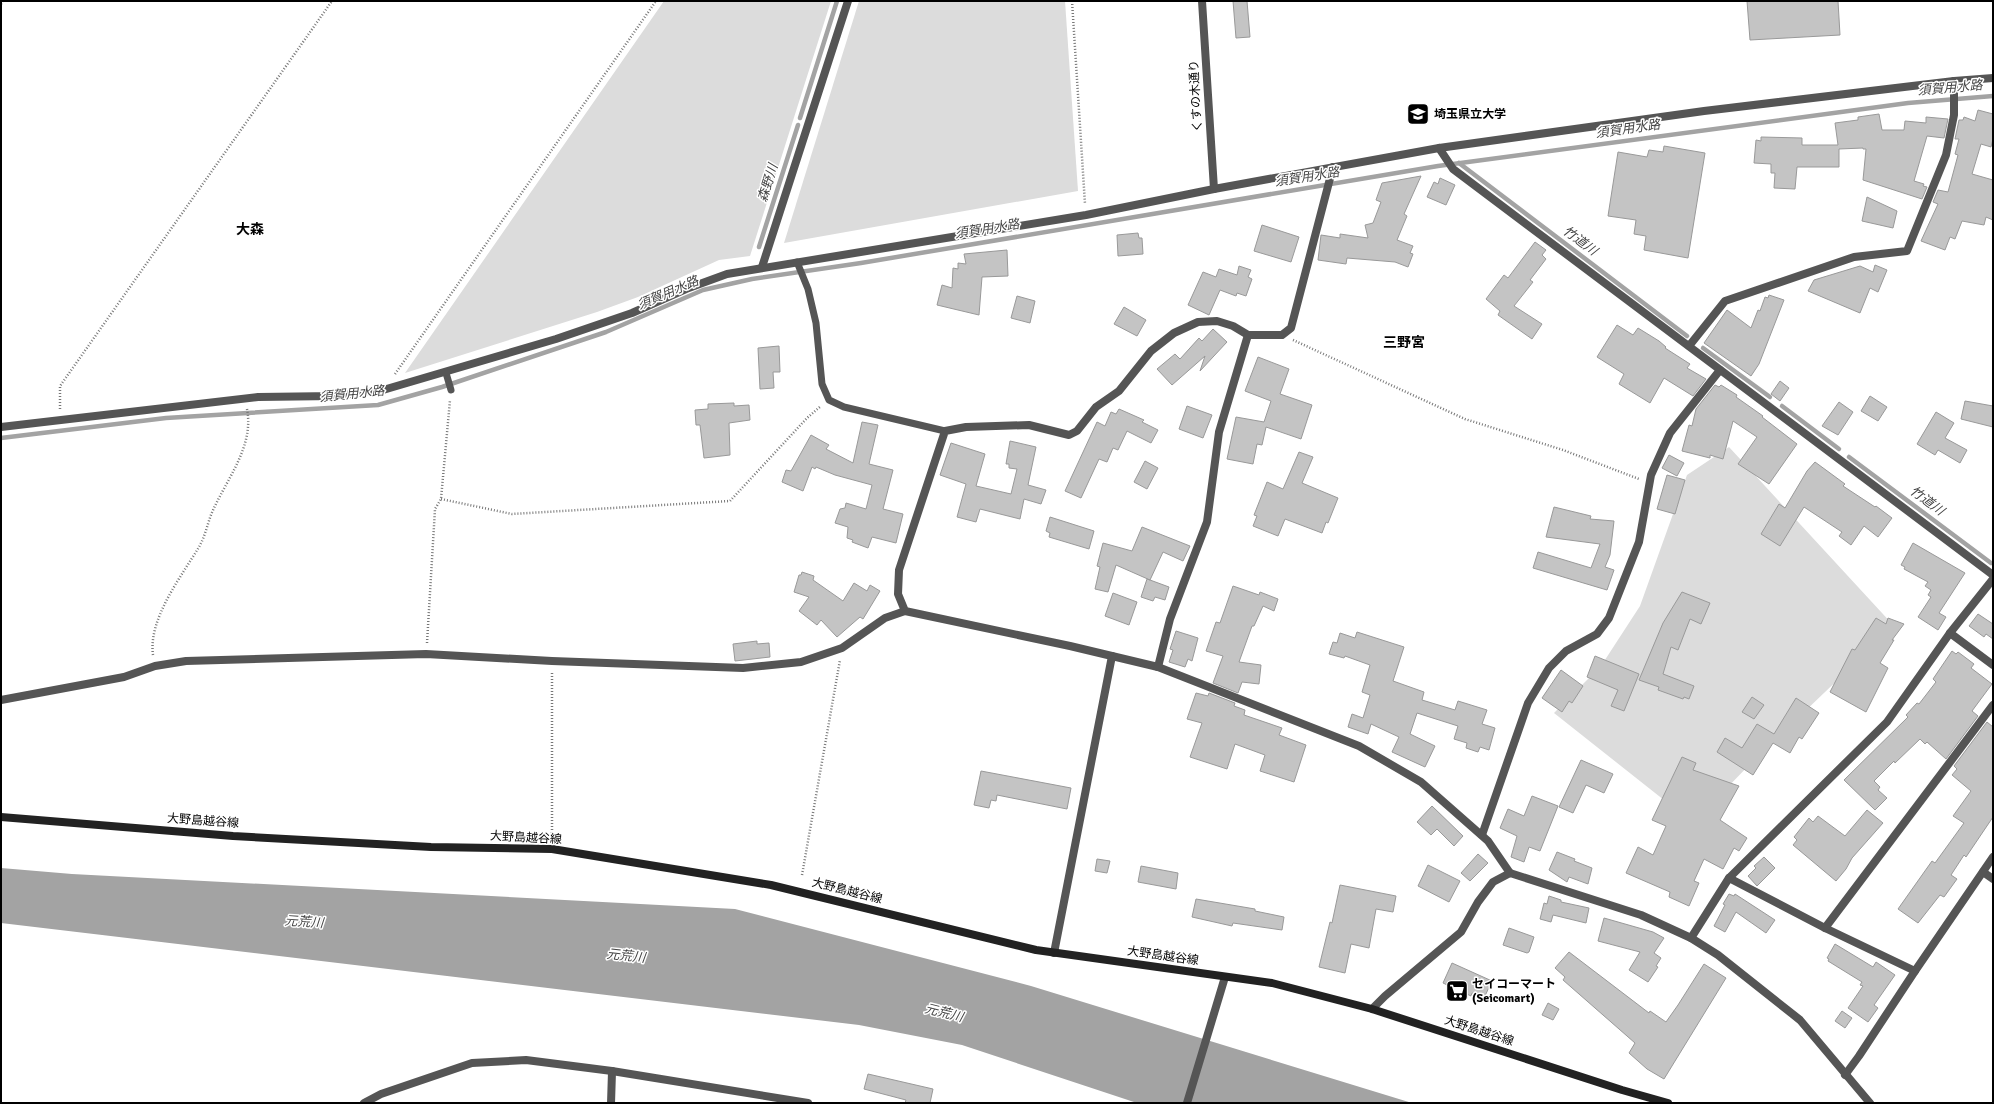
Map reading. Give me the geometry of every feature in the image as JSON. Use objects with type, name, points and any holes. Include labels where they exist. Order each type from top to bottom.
[{"type":"main road","name":"大野島越谷線","points":[[1,817],[233,836],[431,847],[552,849],[771,885],[1036,950],[1225,977],[1272,982],[1372,1009],[1614,1088],[1668,1103]]},
{"type":"street","points":[[762,267],[848,1]]},
{"type":"street","name":"くすの木通り","points":[[1202,1],[1214,189]]},
{"type":"street","points":[[1,427],[258,397],[335,396],[383,390],[446,373],[556,339],[632,313],[686,289],[727,274],[762,267],[1086,215],[1214,189],[1438,148],[1704,111],[1954,81],[1993,78]]},
{"type":"street","points":[[1689,346],[1725,301],[1854,258],[1907,251],[1946,155],[1954,115],[1954,81]]},
{"type":"street","points":[[1438,148],[1453,169],[1993,575]]},
{"type":"street","points":[[905,611],[898,594],[899,570],[945,431],[966,426],[1029,425],[1069,435],[1077,431],[1096,407],[1119,391],[1151,351],[1174,333],[1198,322],[1217,321],[1233,326],[1248,335],[1282,334],[1291,328],[1333,167]]},
{"type":"street","points":[[1158,668],[1170,619],[1207,522],[1219,432],[1248,335]]},
{"type":"street","points":[[1482,835],[1528,702],[1549,668],[1566,651],[1597,634],[1609,618],[1640,542],[1651,475],[1670,433],[1720,370]]},
{"type":"street","points":[[1691,938],[1729,878],[1887,722],[1950,633],[1993,579]]},
{"type":"street","points":[[1,700],[124,677],[155,666],[186,661],[426,654],[552,661],[743,668],[801,662],[842,648],[884,618],[905,611],[1070,646],[1158,668],[1359,746],[1421,782],[1488,841],[1510,873],[1641,915],[1691,938],[1718,955],[1800,1020],[1870,1103]]},
{"type":"street","points":[[1950,633],[1993,665]]},
{"type":"street","points":[[1054,953],[1112,656]]},
{"type":"street","points":[[1825,928],[1993,705]]},
{"type":"street","points":[[1845,1075],[1993,857]]},
{"type":"street","points":[[1983,872],[1993,879]]},
{"type":"street","points":[[1372,1009],[1385,996],[1461,932],[1478,902],[1493,882],[1510,873]]},
{"type":"street","points":[[1729,878],[1825,928],[1915,971]]},
{"type":"street","points":[[1187,1103],[1214,1018],[1225,977]]},
{"type":"street","points":[[364,1103],[381,1094],[472,1063],[526,1060],[612,1071],[808,1103]]},
{"type":"street","points":[[611,1103],[612,1071]]},
{"type":"lane","points":[[797,262],[808,289],[816,323],[822,384],[829,400],[844,407],[945,431]]},
{"type":"lane","points":[[446,373],[451,390]]},
{"type":"path","points":[[60,420],[60,386],[332,1]]},
{"type":"path","points":[[383,390],[656,1]]},
{"type":"path","points":[[1072,1],[1086,215]]},
{"type":"path","points":[[1282,334],[1320,354],[1464,419],[1563,450],[1649,484]]},
{"type":"path","points":[[426,654],[435,509],[441,499],[451,390]]},
{"type":"path","points":[[441,499],[512,514],[730,501],[807,418],[829,400]]},
{"type":"path","points":[[155,666],[152,646],[159,620],[167,600],[200,545],[214,508],[244,449],[249,417],[247,406]]},
{"type":"path","points":[[802,876],[842,648]]},
{"type":"path","points":[[552,661],[552,849]]},
{"type":"shaded area","points":[[664,1],[831,1],[750,256],[719,260],[638,297],[597,312],[405,373]]},
{"type":"shaded area","points":[[859,1],[1065,1],[1078,191],[784,243]]},
{"type":"shaded area","points":[[1729,447],[1894,626],[1753,761],[1693,823],[1554,713],[1601,666],[1640,606],[1687,475]]},
{"type":"water","name":"元荒川","points":[[1,868],[72,874],[735,909],[1031,986],[1412,1103],[1137,1103],[962,1045],[859,1025],[1,923]]},
{"type":"building","points":[[1233,1],[1247,1],[1250,37],[1236,38]]},
{"type":"building","points":[[1747,1],[1838,1],[1840,35],[1750,40]]},
{"type":"building","points":[[1978,110],[1993,114],[1993,139],[1991,147],[1981,144],[1972,174],[1993,180],[1993,220],[1986,217],[1984,225],[1962,221],[1955,239],[1950,237],[1945,250],[1921,241],[1938,204],[1933,202],[1938,190],[1948,192],[1958,155],[1955,154],[1959,139],[1955,139],[1959,120],[1963,120],[1964,117],[1975,121]]},
{"type":"building","points":[[1879,114],[1882,130],[1904,130],[1905,121],[1926,123],[1926,117],[1948,119],[1944,138],[1927,136],[1914,181],[1924,184],[1923,186],[1927,187],[1922,199],[1863,180],[1866,149],[1863,148],[1839,149],[1839,167],[1797,167],[1795,189],[1774,188],[1775,173],[1771,173],[1771,164],[1754,163],[1756,140],[1761,141],[1761,137],[1802,138],[1802,145],[1838,145],[1835,123],[1858,120],[1858,117]]},
{"type":"building","points":[[1664,146],[1705,153],[1688,258],[1644,250],[1646,236],[1634,234],[1636,220],[1608,216],[1618,152],[1647,157],[1649,150],[1663,152]]},
{"type":"building","points":[[1421,176],[1404,214],[1407,216],[1397,240],[1413,246],[1410,253],[1413,254],[1408,267],[1395,262],[1347,258],[1346,264],[1318,260],[1321,235],[1340,238],[1340,234],[1368,238],[1365,225],[1373,223],[1381,202],[1376,200],[1382,183]]},
{"type":"building","points":[[1440,178],[1455,185],[1446,205],[1427,197],[1434,182],[1438,184]]},
{"type":"building","points":[[1867,197],[1897,211],[1893,228],[1862,221]]},
{"type":"building","points":[[1262,225],[1299,237],[1291,262],[1254,251]]},
{"type":"building","points":[[1138,233],[1139,238],[1142,238],[1143,254],[1118,256],[1117,235]]},
{"type":"building","points":[[1535,242],[1546,250],[1542,255],[1546,259],[1530,280],[1533,282],[1514,306],[1542,324],[1532,339],[1498,315],[1500,311],[1486,299],[1504,275],[1508,278]]},
{"type":"building","points":[[1007,250],[1008,276],[982,277],[979,315],[937,305],[942,285],[952,288],[953,268],[958,269],[958,263],[966,264],[964,254]]},
{"type":"building","points":[[1875,265],[1887,270],[1878,292],[1870,288],[1860,313],[1808,291],[1814,280],[1860,266],[1873,272]]},
{"type":"building","points":[[1239,266],[1251,270],[1248,277],[1252,279],[1246,296],[1237,293],[1236,296],[1220,290],[1209,315],[1188,305],[1203,272],[1216,277],[1219,269],[1237,275]]},
{"type":"building","points":[[1769,295],[1784,300],[1759,364],[1751,376],[1704,343],[1727,310],[1751,328],[1758,310],[1760,311],[1765,297],[1768,298]]},
{"type":"building","points":[[1017,296],[1035,301],[1030,323],[1011,318]]},
{"type":"building","points":[[1124,307],[1146,320],[1137,336],[1114,324]]},
{"type":"building","points":[[1617,325],[1633,335],[1638,328],[1659,341],[1666,347],[1665,348],[1690,364],[1687,368],[1706,379],[1693,396],[1664,378],[1650,403],[1619,384],[1624,374],[1597,357]]},
{"type":"building","points":[[1213,329],[1227,342],[1200,371],[1205,356],[1172,385],[1157,369],[1175,354],[1180,359],[1199,338],[1202,341]]},
{"type":"building","points":[[779,346],[780,372],[773,372],[774,388],[760,389],[758,348]]},
{"type":"building","points":[[1258,357],[1289,369],[1280,394],[1312,405],[1301,439],[1266,427],[1262,445],[1257,444],[1253,464],[1227,459],[1236,417],[1264,422],[1271,401],[1245,391]]},
{"type":"building","points":[[1780,381],[1789,388],[1780,401],[1771,394]]},
{"type":"building","points":[[1715,385],[1719,387],[1721,385],[1737,395],[1736,397],[1763,416],[1762,417],[1797,444],[1769,484],[1738,464],[1757,437],[1733,421],[1723,459],[1710,455],[1710,458],[1682,451],[1689,425],[1692,426],[1696,409]]},
{"type":"building","points":[[1870,396],[1887,407],[1878,421],[1861,411]]},
{"type":"building","points":[[1965,401],[1993,406],[1993,427],[1961,419]]},
{"type":"building","points":[[1839,402],[1853,412],[1838,435],[1822,426]]},
{"type":"building","points":[[734,403],[734,406],[749,405],[750,420],[729,423],[730,455],[704,458],[700,425],[696,425],[695,410],[708,409],[708,404]]},
{"type":"building","points":[[1187,406],[1212,415],[1203,438],[1179,429]]},
{"type":"building","points":[[1119,409],[1144,420],[1142,422],[1158,430],[1151,443],[1127,431],[1118,450],[1113,448],[1107,462],[1099,459],[1081,498],[1065,491],[1097,422],[1105,426],[1111,412],[1116,414]]},
{"type":"building","points":[[1936,412],[1954,423],[1945,438],[1967,450],[1960,463],[1938,450],[1935,455],[1917,444]]},
{"type":"building","points":[[862,422],[878,425],[869,464],[893,470],[883,509],[903,514],[896,543],[872,537],[868,548],[852,542],[853,540],[847,538],[848,527],[835,523],[840,509],[845,508],[846,503],[866,509],[872,485],[835,475],[816,467],[815,469],[812,467],[803,491],[782,482],[786,470],[791,471],[811,435],[829,445],[826,449],[853,463]]},
{"type":"building","points":[[1010,441],[1036,447],[1028,485],[1046,490],[1041,504],[1024,499],[1020,519],[980,509],[976,522],[957,517],[966,484],[940,475],[951,443],[985,454],[976,486],[1011,494],[1017,469],[1009,468],[1009,464],[1006,464]]},
{"type":"building","points":[[1299,452],[1313,457],[1302,483],[1338,498],[1328,523],[1326,522],[1322,533],[1285,519],[1278,536],[1253,526],[1257,516],[1254,515],[1267,482],[1283,489]]},
{"type":"building","points":[[1669,455],[1684,463],[1677,476],[1662,468]]},
{"type":"building","points":[[1145,461],[1158,468],[1147,489],[1134,482]]},
{"type":"building","points":[[1815,462],[1845,484],[1843,486],[1875,507],[1876,506],[1892,518],[1878,537],[1864,526],[1851,545],[1839,536],[1842,532],[1804,507],[1780,546],[1761,534],[1779,504],[1785,508],[1807,471]]},
{"type":"building","points":[[1667,475],[1685,480],[1675,514],[1657,509]]},
{"type":"building","points":[[1554,507],[1591,516],[1590,519],[1614,521],[1610,555],[1605,567],[1614,570],[1607,590],[1533,568],[1538,552],[1591,568],[1600,544],[1546,537]]},
{"type":"building","points":[[1050,517],[1094,531],[1089,549],[1049,537],[1050,533],[1046,531]]},
{"type":"building","points":[[1142,527],[1190,546],[1183,561],[1163,552],[1150,580],[1116,565],[1108,592],[1095,589],[1100,567],[1097,566],[1103,543],[1132,551]]},
{"type":"building","points":[[1913,543],[1965,573],[1939,613],[1946,617],[1938,630],[1918,617],[1931,597],[1928,595],[1931,590],[1925,586],[1928,582],[1904,569],[1905,567],[1901,565]]},
{"type":"building","points":[[802,572],[814,576],[813,580],[843,601],[854,583],[867,591],[870,585],[880,591],[863,619],[860,617],[837,637],[821,620],[817,625],[799,611],[809,597],[794,592],[799,575],[801,575]]},
{"type":"building","points":[[1147,579],[1169,587],[1165,600],[1155,597],[1153,601],[1141,597]]},
{"type":"building","points":[[1233,586],[1259,595],[1260,592],[1278,599],[1274,611],[1263,606],[1254,626],[1252,626],[1239,662],[1261,665],[1259,684],[1242,682],[1238,693],[1213,683],[1223,656],[1206,651],[1216,622],[1220,623]]},
{"type":"building","points":[[1682,592],[1710,603],[1701,624],[1690,619],[1678,650],[1671,647],[1663,674],[1694,686],[1689,699],[1684,697],[1683,699],[1658,690],[1659,687],[1639,680],[1663,623]]},
{"type":"building","points":[[1113,593],[1137,602],[1129,625],[1105,616]]},
{"type":"building","points":[[1978,614],[1993,624],[1993,639],[1986,634],[1984,637],[1969,626]]},
{"type":"building","points":[[1876,618],[1886,624],[1888,618],[1904,624],[1892,640],[1894,640],[1880,663],[1888,668],[1866,712],[1830,692],[1852,649],[1855,650]]},
{"type":"building","points":[[1176,631],[1198,638],[1192,661],[1188,659],[1185,667],[1169,662],[1173,650],[1170,649]]},
{"type":"building","points":[[1357,632],[1404,647],[1393,681],[1424,692],[1422,700],[1455,710],[1458,701],[1487,710],[1482,724],[1495,728],[1489,750],[1480,747],[1478,752],[1466,748],[1467,743],[1454,739],[1458,726],[1417,713],[1410,734],[1435,746],[1425,767],[1392,752],[1399,737],[1371,724],[1368,734],[1348,727],[1352,714],[1363,718],[1370,695],[1362,692],[1370,665],[1345,656],[1344,658],[1329,654],[1333,642],[1337,643],[1340,633],[1355,638]]},
{"type":"building","points":[[757,641],[757,644],[769,643],[770,657],[735,661],[733,644]]},
{"type":"building","points":[[1952,651],[1956,654],[1958,652],[1974,664],[1971,668],[1992,684],[1972,711],[1978,716],[1946,759],[1927,742],[1925,744],[1920,739],[1895,763],[1894,761],[1874,781],[1880,787],[1878,790],[1887,798],[1875,810],[1844,780],[1908,717],[1906,715],[1917,703],[1919,704],[1936,682],[1933,679]]},
{"type":"building","points":[[1595,656],[1639,674],[1624,711],[1611,706],[1618,690],[1587,677]]},
{"type":"building","points":[[1561,670],[1583,686],[1572,703],[1569,701],[1562,712],[1542,698]]},
{"type":"building","points":[[1196,693],[1208,696],[1209,693],[1235,703],[1234,706],[1245,710],[1244,715],[1282,728],[1279,735],[1306,745],[1294,782],[1260,771],[1265,755],[1235,744],[1227,769],[1190,757],[1202,723],[1187,719]]},
{"type":"building","points":[[1752,697],[1764,705],[1754,719],[1742,712]]},
{"type":"building","points":[[1796,698],[1819,713],[1802,739],[1799,737],[1790,753],[1773,743],[1753,775],[1717,752],[1725,738],[1742,748],[1757,724],[1774,734]]},
{"type":"building","points":[[1987,722],[1993,727],[1993,817],[1966,857],[1964,855],[1951,875],[1957,879],[1944,897],[1940,895],[1918,923],[1898,909],[1932,861],[1935,863],[1964,823],[1953,816],[1971,791],[1952,775],[1957,769],[1954,766]]},
{"type":"building","points":[[1682,757],[1696,763],[1693,770],[1739,786],[1720,820],[1747,838],[1739,851],[1734,848],[1723,869],[1704,859],[1694,881],[1699,883],[1689,906],[1669,897],[1670,892],[1626,873],[1638,847],[1653,855],[1666,826],[1652,820]]},
{"type":"building","points":[[1581,760],[1613,774],[1604,793],[1586,785],[1573,813],[1559,807]]},
{"type":"building","points":[[981,771],[1071,788],[1067,809],[997,795],[996,801],[991,800],[989,808],[974,805]]},
{"type":"building","points":[[1532,796],[1558,806],[1540,851],[1529,847],[1524,862],[1511,857],[1517,836],[1500,828],[1508,809],[1524,816]]},
{"type":"building","points":[[1432,806],[1463,836],[1454,846],[1437,829],[1431,835],[1417,822]]},
{"type":"building","points":[[1867,810],[1883,823],[1852,858],[1846,869],[1836,881],[1793,845],[1797,840],[1794,837],[1809,818],[1813,822],[1818,816],[1845,836]]},
{"type":"building","points":[[1557,852],[1592,868],[1588,884],[1569,877],[1567,882],[1549,870]]},
{"type":"building","points":[[1478,854],[1488,863],[1470,881],[1461,873]]},
{"type":"building","points":[[1764,857],[1775,868],[1757,886],[1748,876],[1756,868],[1754,866]]},
{"type":"building","points":[[1097,859],[1110,861],[1107,873],[1095,871]]},
{"type":"building","points":[[1428,865],[1460,881],[1449,902],[1418,886]]},
{"type":"building","points":[[1141,866],[1178,873],[1176,889],[1138,882]]},
{"type":"building","points":[[1340,885],[1396,896],[1393,912],[1376,909],[1369,948],[1351,944],[1345,973],[1319,967],[1330,922],[1332,923]]},
{"type":"building","points":[[1729,894],[1734,896],[1735,894],[1775,920],[1766,933],[1736,912],[1725,932],[1714,926]]},
{"type":"building","points":[[1549,896],[1561,900],[1561,902],[1589,908],[1586,923],[1553,915],[1551,922],[1540,919],[1544,903],[1547,904]]},
{"type":"building","points":[[1196,899],[1255,909],[1255,911],[1284,917],[1282,930],[1233,923],[1232,926],[1192,917]]},
{"type":"building","points":[[1604,918],[1653,932],[1664,938],[1654,953],[1661,958],[1656,966],[1658,967],[1648,982],[1629,970],[1640,952],[1598,941]]},
{"type":"building","points":[[1509,928],[1534,937],[1529,952],[1527,953],[1503,945]]},
{"type":"building","points":[[1835,944],[1873,967],[1876,962],[1895,975],[1874,1005],[1878,1008],[1868,1022],[1848,1008],[1863,986],[1860,985],[1862,982],[1828,961],[1829,959],[1827,958]]},
{"type":"building","points":[[1569,952],[1649,1013],[1650,1011],[1666,1022],[1704,964],[1726,978],[1664,1079],[1647,1069],[1629,1053],[1635,1043],[1563,980],[1565,977],[1555,968]]},
{"type":"building","points":[[1452,963],[1492,981],[1484,998],[1472,993],[1471,996],[1443,983]]},
{"type":"building","points":[[1548,1003],[1559,1009],[1553,1020],[1542,1015]]},
{"type":"building","points":[[1842,1011],[1852,1018],[1845,1028],[1835,1021]]},
{"type":"building","points":[[868,1074],[933,1089],[930,1103],[905,1103],[906,1100],[864,1089]]},
{"type":"waterway","name":"森野川","points":[[800,118],[837,1]]},
{"type":"waterway","name":"須賀用水路","points":[[1,438],[166,418],[378,405],[442,387],[606,332],[703,290],[752,279],[861,263],[1438,166],[1908,103],[1993,96]]},
{"type":"waterway","name":"森野川","points":[[759,247],[798,125]]},
{"type":"waterway","name":"竹道川","points":[[1459,163],[1687,336]]},
{"type":"waterway","name":"竹道川","points":[[1703,348],[1770,397]]},
{"type":"waterway","name":"竹道川","points":[[1782,406],[1839,449]]},
{"type":"waterway","name":"竹道川","points":[[1849,457],[1991,563]]},
{"type":"place","name":"埼玉県立大学","points":[[1418,114]]},
{"type":"place","name":"セイコーマート (Seicomart)","points":[[1457,991]]},
{"type":"district","name":"大森","points":[[250,229]]},
{"type":"district","name":"三野宮","points":[[1404,342]]}]
